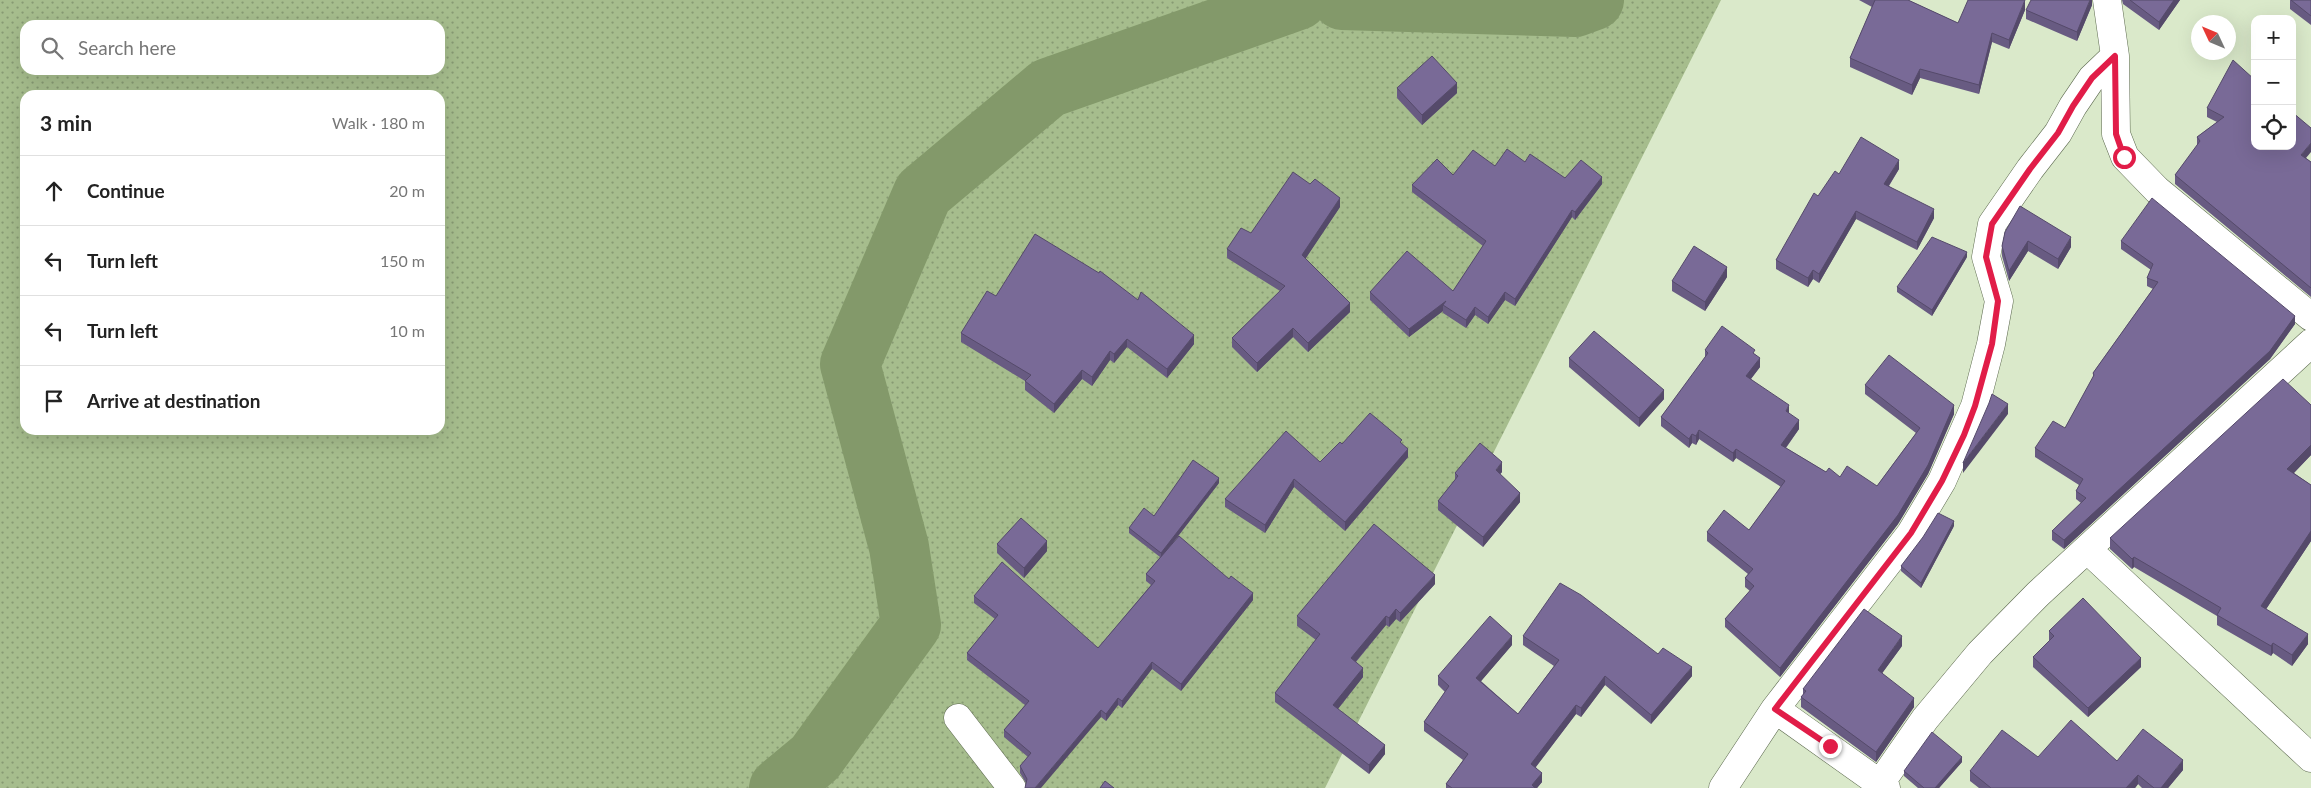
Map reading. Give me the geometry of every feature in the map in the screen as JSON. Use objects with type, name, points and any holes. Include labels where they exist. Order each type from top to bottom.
[{"type":"street","points":[[2107,0],[2115,56],[2116,134],[2124,157],[2157,190],[2311,316]]},
{"type":"street","points":[[1723,788],[1775,709],[1911,533],[1942,481],[1964,435],[1975,406],[1992,344],[1998,301],[1986,257],[1992,224],[2030,169],[2058,133],[2092,78],[2115,56]]},
{"type":"street","points":[[1775,709],[1881,787],[1925,720],[1980,653],[2038,594],[2311,343]]},
{"type":"street","points":[[2088,550],[2311,758]]},
{"type":"street","points":[[958,718],[1012,788]]},
{"type":"green space","points":[[0,0],[1721,0],[1325,788],[0,788]]},
{"type":"building","points":[[1875,0],[1908,0],[1958,23],[1968,0],[2025,0],[2009,40],[1992,33],[1979,85],[1920,69],[1912,85],[1850,58]]},
{"type":"building","points":[[2031,0],[2090,0],[2077,32],[2026,10]]},
{"type":"building","points":[[2130,0],[2174,0],[2159,22]]},
{"type":"building","points":[[2291,0],[2311,0],[2311,16]]},
{"type":"building","points":[[1432,56],[1457,83],[1422,115],[1397,88]]},
{"type":"building","points":[[2233,60],[2251,76],[2251,150],[2296,150],[2296,115],[2311,128],[2311,143],[2301,155],[2311,162],[2311,288],[2175,175],[2200,141],[2197,137],[2224,117],[2207,108]]},
{"type":"building","points":[[1861,137],[1899,160],[1884,184],[1934,209],[1917,242],[1856,211],[1819,274],[1813,270],[1808,278],[1776,260],[1814,193],[1818,196],[1835,171],[1839,174]]},
{"type":"building","points":[[1507,149],[1525,162],[1530,154],[1565,178],[1581,160],[1602,177],[1575,212],[1572,210],[1515,299],[1505,292],[1488,317],[1475,307],[1466,320],[1443,305],[1446,301],[1409,329],[1370,292],[1407,251],[1453,291],[1486,241],[1412,185],[1437,159],[1453,175],[1473,150],[1495,166]]},
{"type":"building","points":[[1293,172],[1310,184],[1315,179],[1340,198],[1302,255],[1350,303],[1308,343],[1293,328],[1257,363],[1232,338],[1285,286],[1227,249],[1241,228],[1251,233]]},
{"type":"building","points":[[2152,198],[2295,316],[2270,351],[2064,540],[2052,531],[2086,498],[2076,491],[2083,479],[2035,448],[2053,421],[2065,428],[2094,375],[2093,373],[2158,282],[2147,278],[2153,264],[2121,241]]},
{"type":"building","points":[[2020,206],[2071,237],[2058,259],[2028,241],[2009,271],[2002,246],[2005,232]]},
{"type":"building","points":[[1035,234],[1099,273],[1100,271],[1138,300],[1141,292],[1194,335],[1167,369],[1127,339],[1114,354],[1110,351],[1092,377],[1082,370],[1054,404],[1025,381],[1031,375],[961,333],[987,291],[996,296]]},
{"type":"building","points":[[1932,237],[1967,252],[1932,310],[1897,287]]},
{"type":"building","points":[[1694,246],[1727,267],[1705,302],[1672,281]]},
{"type":"building","points":[[1722,326],[1755,350],[1753,353],[1760,358],[1746,376],[1789,405],[1786,411],[1799,420],[1781,445],[1826,472],[1829,468],[1840,477],[1847,466],[1877,486],[1920,428],[1865,385],[1889,355],[1954,405],[1928,465],[1898,515],[1780,668],[1725,619],[1754,586],[1745,578],[1753,569],[1707,532],[1724,510],[1749,530],[1785,481],[1736,449],[1733,453],[1699,430],[1696,436],[1692,434],[1689,439],[1661,417],[1708,353],[1705,350]]},
{"type":"building","points":[[1594,331],[1664,390],[1639,418],[1569,358]]},
{"type":"building","points":[[2283,379],[2311,405],[2311,445],[2287,469],[2311,485],[2311,531],[2261,606],[2308,634],[2292,655],[2273,643],[2271,646],[2217,615],[2221,608],[2134,557],[2132,559],[2110,538]]},
{"type":"building","points":[[1992,394],[2008,404],[1963,463],[1989,403]]},
{"type":"building","points":[[1370,413],[1402,440],[1400,442],[1408,449],[1345,522],[1294,479],[1265,525],[1225,499],[1286,431],[1320,462],[1340,442],[1342,444]]},
{"type":"building","points":[[1480,443],[1502,462],[1496,470],[1520,493],[1483,537],[1438,501],[1458,476],[1455,473]]},
{"type":"building","points":[[1193,460],[1219,478],[1161,553],[1129,528],[1144,508],[1154,516]]},
{"type":"building","points":[[1938,513],[1954,521],[1921,583],[1901,566]]},
{"type":"building","points":[[1021,518],[1047,541],[1024,568],[997,544]]},
{"type":"building","points":[[1374,524],[1435,575],[1400,613],[1396,609],[1389,618],[1386,616],[1351,658],[1363,668],[1333,705],[1385,745],[1369,765],[1275,693],[1320,634],[1297,616]]},
{"type":"building","points":[[1179,536],[1229,579],[1231,576],[1253,593],[1181,684],[1152,662],[1122,701],[1118,698],[1106,714],[1101,710],[1035,788],[1025,788],[1027,779],[1020,766],[1031,753],[1004,730],[1029,701],[967,653],[998,615],[974,596],[1002,562],[1098,648],[1155,581],[1146,574]]},
{"type":"building","points":[[1560,583],[1581,595],[1658,654],[1663,648],[1692,667],[1651,715],[1605,676],[1581,708],[1576,705],[1531,764],[1542,773],[1532,785],[1535,788],[1452,788],[1446,784],[1468,754],[1424,722],[1449,686],[1438,676],[1490,616],[1512,636],[1476,678],[1518,714],[1559,660],[1523,636]]},
{"type":"building","points":[[2083,598],[2141,658],[2088,708],[2033,657],[2054,636],[2049,631]]},
{"type":"building","points":[[1864,609],[1902,636],[1878,670],[1914,698],[1876,752],[1801,697],[1806,691],[1803,689]]},
{"type":"building","points":[[2071,720],[2117,761],[2143,729],[2183,760],[2161,788],[2154,788],[2138,775],[2126,788],[1991,788],[1970,771],[2002,730],[2038,757]]},
{"type":"building","points":[[1932,732],[1962,757],[1935,788],[1924,788],[1904,771]]},
{"type":"building","points":[[1105,781],[1114,788],[1100,788]]},
{"type":"waterway","points":[[779,788],[815,758],[911,625],[899,547],[850,364],[923,193],[1048,88],[1298,0]]},
{"type":"waterway","points":[[1342,0],[1575,7],[1594,0]]},
{"type":"route","points":[[1830,746],[1775,709],[1911,533],[1942,481],[1964,435],[1975,406],[1992,344],[1998,301],[1986,257],[1992,224],[2030,169],[2058,133],[2092,78],[2115,56],[2116,134],[2124,157]]}]
